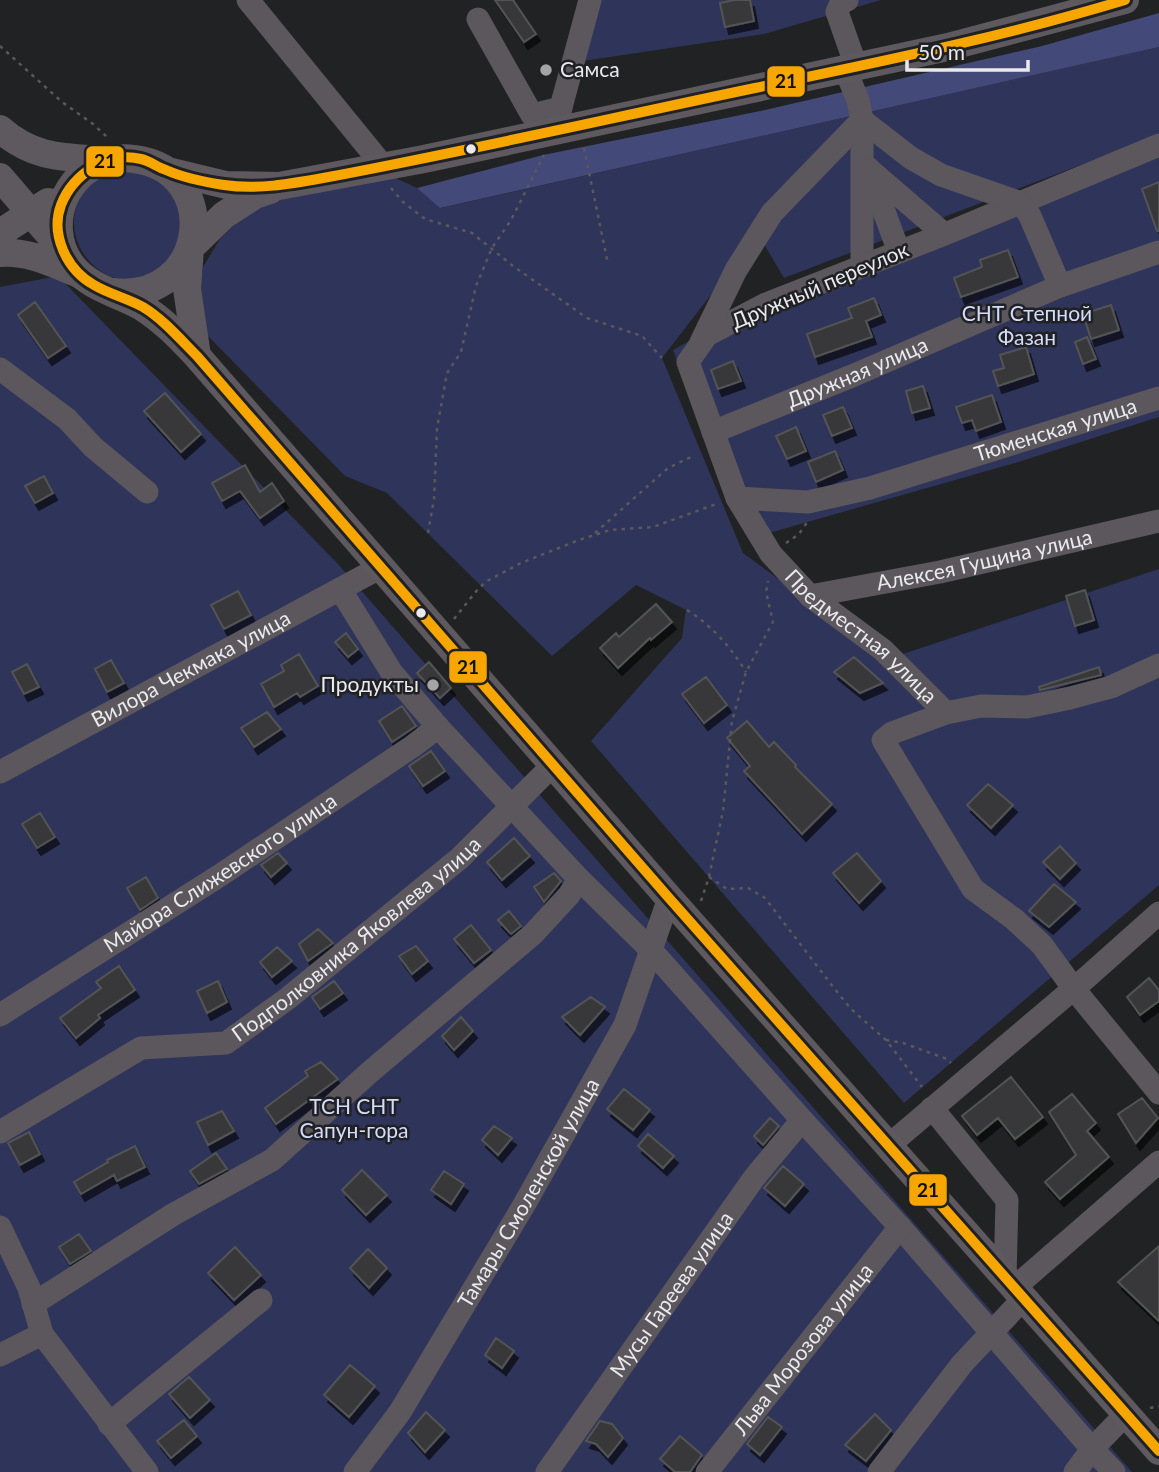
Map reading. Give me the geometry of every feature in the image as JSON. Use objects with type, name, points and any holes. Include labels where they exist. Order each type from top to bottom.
[{"type":"main road","points":[[113,292],[137,292],[160,284],[178,269],[190,248],[224,215],[255,195],[279,186],[384,167],[948,47],[1125,0]]},
{"type":"main road","points":[[0,129],[15,142],[51,155],[151,162],[168,171],[226,185],[279,186]]},
{"type":"main road","points":[[0,233],[73,184],[82,174],[118,159]]},
{"type":"main road","points":[[168,171],[179,182],[190,202],[194,226],[187,289],[198,356]]},
{"type":"main road","points":[[0,179],[33,212],[79,274]]},
{"type":"main road","points":[[0,179],[3,197],[0,213]]},
{"type":"main road","points":[[61,248],[58,220],[61,206],[73,184]]},
{"type":"main road","points":[[0,253],[39,256],[79,274],[159,319],[198,356],[693,926],[1159,1451]]},
{"type":"street","points":[[248,0],[384,167]]},
{"type":"street","points":[[478,19],[532,114],[560,128],[590,0]]},
{"type":"street","points":[[847,0],[841,2],[837,12],[862,120],[865,160],[862,266]]},
{"type":"street","points":[[862,120],[911,158],[942,175],[1021,204],[1030,216],[1060,286]]},
{"type":"street","points":[[737,498],[688,362],[698,348],[736,270],[772,213],[862,120]]},
{"type":"street","name":"Дружный переулок","points":[[698,348],[707,335],[766,304],[1021,204],[1159,145]]},
{"type":"street","points":[[865,160],[944,234]]},
{"type":"street","points":[[865,160],[898,252]]},
{"type":"street","name":"Дружная улица","points":[[713,432],[852,376],[1060,286],[1159,252]]},
{"type":"street","points":[[0,369],[67,419],[93,447],[147,492]]},
{"type":"street","name":"Тюменская улица","points":[[737,498],[808,502],[870,488],[1159,398]]},
{"type":"street","name":"Предместная улица","points":[[737,498],[771,554],[810,596],[883,650],[946,713],[892,733],[883,740],[973,889],[1014,919],[1042,945],[1074,989]]},
{"type":"street","name":"Алексея Гущина улица","points":[[810,596],[940,572],[1159,521]]},
{"type":"street","name":"Вилора Чекмака улица","points":[[0,772],[382,567]]},
{"type":"street","points":[[340,589],[393,673],[438,727],[579,879],[650,949],[900,1227],[1114,1472]]},
{"type":"street","points":[[946,713],[981,706],[1027,707],[1070,698],[1111,687],[1159,665]]},
{"type":"street","name":"Майора Слижевского улица","points":[[0,1016],[230,868],[438,727]]},
{"type":"street","name":"Подполковника Яковлева улица","points":[[0,1132],[141,1048],[226,1043],[287,999],[460,858],[553,765]]},
{"type":"street","points":[[33,1304],[174,1213],[272,1160],[370,1072],[533,934],[569,895],[579,879]]},
{"type":"street","name":"Тамары Смоленской улица","points":[[355,1472],[400,1412],[524,1205],[625,1025],[669,898]]},
{"type":"street","points":[[888,1146],[1074,989],[1159,912]]},
{"type":"street","points":[[1074,989],[1159,1093]]},
{"type":"street","points":[[932,1108],[1007,1200],[1014,1289]]},
{"type":"street","name":"Мусы Гареева улица","points":[[547,1472],[754,1178],[802,1119]]},
{"type":"street","points":[[879,1472],[962,1364],[993,1334],[1014,1289],[1159,1162]]},
{"type":"street","points":[[0,1227],[29,1288],[42,1334],[147,1472]]},
{"type":"street","name":"Льва Морозова улица","points":[[707,1472],[900,1227]]},
{"type":"street","points":[[109,1424],[261,1300]]},
{"type":"street","points":[[0,1355],[42,1334]]},
{"type":"street","points":[[1075,1472],[1092,1449],[1126,1414]]},
{"type":"path","points":[[0,46],[62,102],[93,124],[118,159]]},
{"type":"path","points":[[428,533],[435,499],[437,428],[447,373],[461,352],[476,286],[492,247],[511,220],[560,128]]},
{"type":"path","points":[[560,128],[608,264]]},
{"type":"path","points":[[384,167],[390,187],[403,202],[425,219],[472,233],[569,306],[587,317],[642,336],[662,358]]},
{"type":"path","points":[[593,535],[668,468],[695,455]]},
{"type":"path","points":[[441,635],[478,589],[487,581],[521,563],[593,535],[610,530],[653,527],[713,504],[737,498]]},
{"type":"path","points":[[693,926],[709,877],[723,811],[732,722],[746,672],[773,622],[766,592],[771,554],[799,534],[825,498]]},
{"type":"path","points":[[687,610],[704,621],[739,660],[746,672]]},
{"type":"path","points":[[709,877],[727,889],[748,888],[765,898],[851,1009],[886,1041],[922,1087]]},
{"type":"path","points":[[886,1041],[903,1043],[947,1059],[951,1063]]},
{"type":"green space","points":[[600,0],[881,0],[764,34],[583,61]]},
{"type":"green space","name":"СНТ Степной Фазан","points":[[1159,47],[1159,417],[1015,463],[751,538],[734,511],[673,350],[777,292],[1141,142],[784,278],[758,234],[662,358],[743,553],[888,659],[1159,569],[1159,885],[904,1103],[591,741],[682,638],[686,610],[636,585],[552,656],[387,493],[345,476],[207,335],[198,301],[203,267],[220,239],[248,210],[276,197],[389,175],[417,188],[441,208]]},
{"type":"green space","points":[[136,164],[183,196],[179,254],[152,274],[131,280],[114,278],[99,270],[86,258],[78,243],[74,226],[76,208],[95,177],[107,170]]},
{"type":"green space","name":"ТСН СНТ Сапун-гора","points":[[58,276],[338,564],[1132,1472],[0,1472],[0,287]]},
{"type":"shaded area","points":[[1159,13],[1159,47],[440,208],[417,188],[543,155],[765,110],[1042,46]]},
{"type":"building","points":[[495,0],[513,0],[536,34],[524,42]]},
{"type":"building","points":[[750,0],[754,21],[725,27],[720,3]]},
{"type":"building","points":[[1159,182],[1159,231],[1157,231],[1142,189]]},
{"type":"building","points":[[1008,250],[1018,277],[961,297],[954,278],[982,267],[980,260]]},
{"type":"building","points":[[874,298],[881,315],[866,321],[872,337],[815,357],[807,334],[852,318],[848,308]]},
{"type":"building","points":[[35,302],[66,346],[48,358],[18,315]]},
{"type":"building","points":[[1111,305],[1119,330],[1091,339],[1083,314]]},
{"type":"building","points":[[1087,337],[1096,359],[1083,364],[1075,342]]},
{"type":"building","points":[[1026,347],[1034,374],[998,386],[993,371],[1004,368],[1000,355]]},
{"type":"building","points":[[733,361],[741,381],[718,389],[711,370]]},
{"type":"building","points":[[923,386],[930,408],[912,413],[906,391]]},
{"type":"building","points":[[165,393],[201,434],[181,452],[144,411]]},
{"type":"building","points":[[992,395],[1001,422],[976,431],[972,420],[962,423],[956,407]]},
{"type":"building","points":[[843,407],[852,428],[832,436],[823,415]]},
{"type":"building","points":[[796,427],[806,451],[787,459],[776,436]]},
{"type":"building","points":[[835,451],[843,470],[816,482],[808,462]]},
{"type":"building","points":[[245,465],[260,492],[272,483],[284,501],[260,518],[240,491],[222,501],[212,483]]},
{"type":"building","points":[[44,476],[53,493],[35,503],[25,486]]},
{"type":"building","points":[[1085,590],[1094,620],[1075,626],[1066,596]]},
{"type":"building","points":[[238,591],[251,615],[224,629],[211,605]]},
{"type":"building","points":[[656,604],[672,622],[618,668],[600,648],[616,633],[619,637]]},
{"type":"building","points":[[346,633],[358,649],[348,657],[335,642]]},
{"type":"building","points":[[299,654],[318,686],[300,697],[297,693],[274,707],[261,684],[284,671],[281,665]]},
{"type":"building","points":[[854,657],[883,683],[860,693],[834,672]]},
{"type":"building","points":[[111,660],[124,683],[107,692],[95,669]]},
{"type":"building","points":[[429,662],[451,688],[440,698],[417,673]]},
{"type":"building","points":[[27,664],[39,687],[24,694],[12,672]]},
{"type":"building","points":[[1099,667],[1101,675],[1040,690],[1039,687]]},
{"type":"building","points":[[706,677],[727,705],[704,723],[682,694]]},
{"type":"building","points":[[402,706],[416,726],[392,742],[379,721]]},
{"type":"building","points":[[267,712],[281,729],[254,747],[241,728]]},
{"type":"building","points":[[747,721],[769,747],[774,742],[832,804],[802,834],[744,771],[750,766],[727,738]]},
{"type":"building","points":[[431,751],[445,771],[423,786],[409,766]]},
{"type":"building","points":[[988,784],[1013,805],[991,828],[967,805]]},
{"type":"building","points":[[40,813],[55,837],[37,848],[22,824]]},
{"type":"building","points":[[514,838],[530,856],[502,880],[487,862]]},
{"type":"building","points":[[1060,846],[1076,863],[1060,879],[1043,862]]},
{"type":"building","points":[[278,853],[287,863],[271,877],[261,865]]},
{"type":"building","points":[[857,853],[881,881],[859,903],[833,873]]},
{"type":"building","points":[[554,873],[561,881],[544,902],[534,887]]},
{"type":"building","points":[[146,877],[158,898],[140,910],[127,888]]},
{"type":"building","points":[[1054,884],[1076,902],[1049,927],[1029,911]]},
{"type":"building","points":[[509,911],[521,926],[511,934],[498,920]]},
{"type":"building","points":[[471,925],[491,950],[474,963],[454,939]]},
{"type":"building","points":[[318,929],[333,943],[308,961],[299,944]]},
{"type":"building","points":[[416,946],[428,961],[412,974],[399,956]]},
{"type":"building","points":[[277,947],[292,961],[272,977],[260,962]]},
{"type":"building","points":[[119,966],[135,990],[98,1015],[100,1018],[76,1038],[60,1018],[101,988],[96,982]]},
{"type":"building","points":[[1149,978],[1159,990],[1159,1001],[1140,1015],[1127,997]]},
{"type":"building","points":[[218,981],[227,1002],[207,1013],[197,991]]},
{"type":"building","points":[[334,981],[343,993],[320,1009],[312,997]]},
{"type":"building","points":[[591,997],[605,1007],[580,1035],[562,1017]]},
{"type":"building","points":[[461,1017],[473,1031],[454,1050],[442,1036]]},
{"type":"building","points":[[321,1062],[338,1079],[276,1124],[265,1108],[308,1076],[305,1071]]},
{"type":"building","points":[[1011,1077],[1043,1117],[1015,1139],[998,1118],[977,1135],[962,1116]]},
{"type":"building","points":[[624,1089],[650,1110],[633,1130],[607,1109]]},
{"type":"building","points":[[1072,1094],[1096,1123],[1087,1131],[1109,1157],[1060,1199],[1045,1182],[1076,1155],[1049,1112]]},
{"type":"building","points":[[1142,1098],[1158,1118],[1136,1143],[1118,1114]]},
{"type":"building","points":[[222,1111],[234,1131],[208,1145],[197,1122]]},
{"type":"building","points":[[770,1118],[779,1126],[763,1145],[754,1136]]},
{"type":"building","points":[[494,1126],[512,1138],[498,1155],[482,1140]]},
{"type":"building","points":[[29,1132],[40,1154],[20,1165],[8,1143]]},
{"type":"building","points":[[648,1134],[674,1156],[663,1168],[638,1146]]},
{"type":"building","points":[[135,1146],[145,1167],[117,1181],[114,1175],[81,1194],[74,1182],[108,1162],[107,1160]]},
{"type":"building","points":[[216,1153],[227,1169],[199,1184],[190,1171]]},
{"type":"building","points":[[783,1166],[804,1184],[785,1206],[764,1188]]},
{"type":"building","points":[[362,1170],[387,1195],[366,1215],[342,1190]]},
{"type":"building","points":[[444,1171],[464,1184],[451,1204],[431,1190]]},
{"type":"building","points":[[79,1234],[91,1251],[70,1264],[59,1247]]},
{"type":"building","points":[[1159,1246],[1159,1321],[1118,1282]]},
{"type":"building","points":[[235,1247],[261,1275],[234,1300],[208,1273]]},
{"type":"building","points":[[368,1249],[387,1268],[369,1288],[350,1268]]},
{"type":"building","points":[[496,1338],[514,1351],[502,1368],[485,1355]]},
{"type":"building","points":[[350,1365],[375,1386],[349,1417],[324,1395]]},
{"type":"building","points":[[189,1377],[210,1400],[190,1418],[169,1394]]},
{"type":"building","points":[[426,1412],[445,1430],[425,1452],[408,1433]]},
{"type":"building","points":[[875,1414],[891,1430],[866,1461],[845,1445]]},
{"type":"building","points":[[768,1417],[782,1427],[760,1455],[747,1444]]},
{"type":"building","points":[[184,1420],[197,1436],[171,1458],[157,1441]]},
{"type":"building","points":[[600,1421],[612,1424],[623,1438],[608,1457],[596,1444],[586,1441]]},
{"type":"building","points":[[680,1436],[702,1455],[690,1472],[675,1472],[660,1459]]},
{"type":"transit line","name":"21","points":[[1125,0],[1033,26],[894,58],[485,146],[298,182],[261,187],[224,185],[180,175],[141,159],[116,158],[93,167],[74,184],[61,205],[58,228],[63,251],[84,278],[150,312],[197,356],[669,898],[1159,1451]]},
{"type":"place","name":"Самса","points":[[546,70]]},
{"type":"place","name":"Продукты","points":[[433,685]]}]
